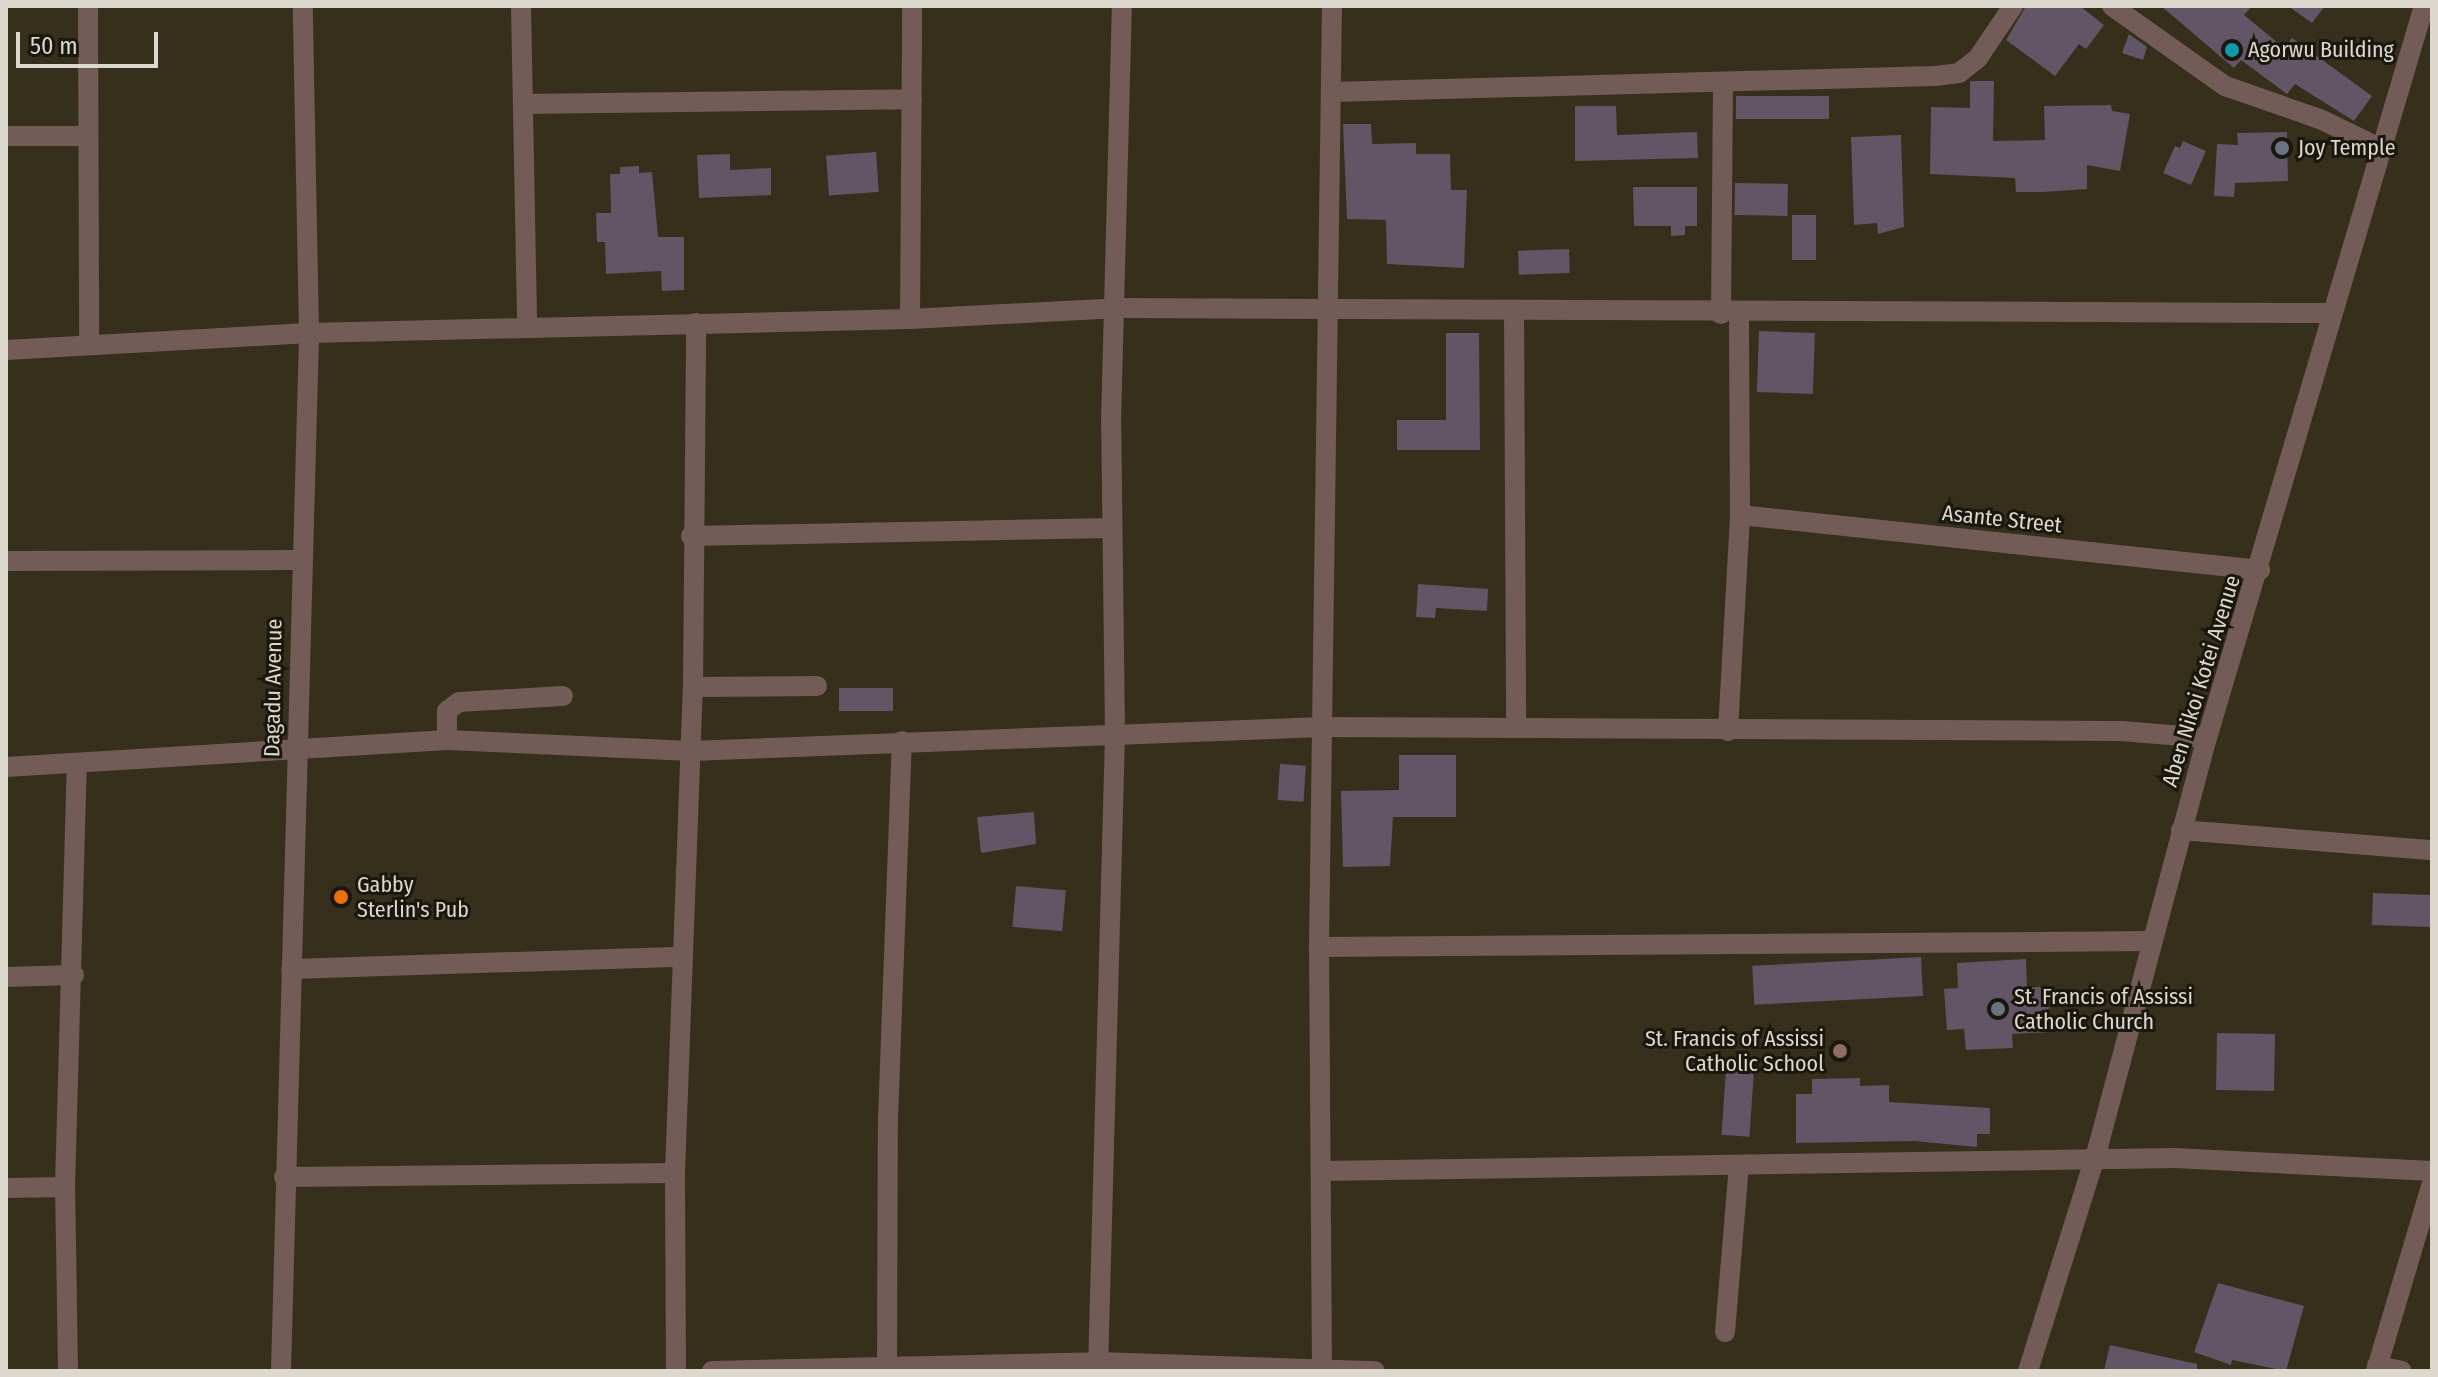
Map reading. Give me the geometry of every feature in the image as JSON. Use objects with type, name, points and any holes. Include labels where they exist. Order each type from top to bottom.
[{"type":"street","points":[[88,6],[89,344]]},
{"type":"street","name":"Dagadu Avenue","points":[[281,1371],[300,560],[309,333],[303,6]]},
{"type":"street","points":[[521,6],[527,328]]},
{"type":"street","points":[[910,319],[912,6]]},
{"type":"street","points":[[1098,1367],[1115,735],[1111,528],[1122,6]]},
{"type":"street","points":[[1322,1370],[1319,947],[1332,6]]},
{"type":"street","points":[[1331,92],[1959,73],[1978,58],[2013,6]]},
{"type":"street","points":[[2112,6],[2225,86],[2320,119],[2380,148]]},
{"type":"street","name":"Aben Nikoi Kotei Avenue","points":[[2028,1371],[2092,1162],[2207,738],[2260,570],[2332,313],[2424,6]]},
{"type":"street","points":[[1723,82],[1740,515],[1728,731]]},
{"type":"street","points":[[523,104],[912,99]]},
{"type":"street","points":[[6,136],[88,136]]},
{"type":"street","points":[[6,350],[309,333],[910,319],[1118,308],[1326,313],[2332,313]]},
{"type":"street","points":[[1514,313],[1516,727]]},
{"type":"street","points":[[676,1371],[675,1173],[693,687],[691,536],[696,323]]},
{"type":"street","name":"Asante Street","points":[[1740,515],[2260,570]]},
{"type":"street","points":[[691,536],[1111,528]]},
{"type":"street","points":[[6,561],[300,560]]},
{"type":"street","points":[[693,687],[817,686]]},
{"type":"street","points":[[447,740],[449,705],[563,696]]},
{"type":"street","points":[[6,767],[77,766],[296,753],[447,740],[691,751],[1321,727],[2121,731],[2207,738]]},
{"type":"street","points":[[887,1366],[888,1119],[902,741]]},
{"type":"street","points":[[68,1371],[65,1187],[74,975],[77,766]]},
{"type":"street","points":[[2181,830],[2432,850]]},
{"type":"street","points":[[1319,947],[2152,941]]},
{"type":"street","points":[[291,969],[682,957]]},
{"type":"street","points":[[6,977],[74,975]]},
{"type":"street","points":[[1321,1171],[2092,1162],[2175,1158],[2432,1171]]},
{"type":"street","points":[[1725,1332],[1739,1166]]},
{"type":"street","points":[[284,1177],[675,1173]]},
{"type":"street","points":[[2402,1371],[2376,1368],[2432,1183]]},
{"type":"street","points":[[6,1188],[65,1187]]},
{"type":"street","points":[[712,1371],[887,1366],[1375,1371]]},
{"type":"building","points":[[2026,6],[2080,6],[2104,25],[2086,49],[2079,44],[2055,76],[2006,40]]},
{"type":"building","points":[[2161,6],[2252,6],[2244,15],[2284,48],[2292,38],[2372,96],[2354,121],[2295,84],[2287,94],[2241,60],[2234,68]]},
{"type":"building","points":[[2288,6],[2325,6],[2312,23]]},
{"type":"building","points":[[2129,34],[2147,47],[2143,60],[2122,53]]},
{"type":"building","points":[[1970,81],[1994,81],[1993,141],[2045,140],[2044,106],[2111,105],[2112,111],[2130,114],[2120,171],[2087,165],[2087,189],[2043,192],[2016,192],[2015,178],[1930,174],[1931,107],[1970,108]]},
{"type":"building","points":[[1736,96],[1829,96],[1829,119],[1736,119]]},
{"type":"building","points":[[1575,106],[1616,106],[1617,135],[1697,132],[1698,158],[1575,161]]},
{"type":"building","points":[[1343,124],[1371,124],[1372,144],[1416,143],[1416,154],[1450,154],[1451,190],[1467,190],[1464,268],[1387,264],[1386,220],[1347,219]]},
{"type":"building","points":[[2287,132],[2288,181],[2235,183],[2234,197],[2214,196],[2217,144],[2238,145],[2237,133]]},
{"type":"building","points":[[1901,135],[1904,227],[1878,234],[1877,223],[1854,225],[1851,137]]},
{"type":"building","points":[[2183,141],[2206,151],[2191,185],[2163,173],[2175,146],[2180,148]]},
{"type":"building","points":[[876,152],[879,192],[829,195],[826,155]]},
{"type":"building","points":[[730,154],[730,170],[771,168],[771,195],[699,198],[697,155]]},
{"type":"building","points":[[639,166],[639,173],[652,172],[658,237],[684,237],[684,290],[662,291],[661,271],[606,274],[605,242],[597,242],[596,213],[611,213],[610,174],[620,174],[620,167]]},
{"type":"building","points":[[1735,183],[1788,184],[1787,216],[1734,215]]},
{"type":"building","points":[[1633,187],[1697,187],[1697,226],[1685,226],[1685,235],[1671,236],[1671,226],[1634,226]]},
{"type":"building","points":[[1792,215],[1816,215],[1816,260],[1792,260]]},
{"type":"building","points":[[1569,249],[1570,273],[1519,275],[1518,251]]},
{"type":"building","points":[[1759,331],[1815,333],[1813,394],[1757,392]]},
{"type":"building","points":[[1446,333],[1479,333],[1480,450],[1397,450],[1397,420],[1446,420]]},
{"type":"building","points":[[1418,584],[1488,589],[1487,611],[1436,608],[1435,618],[1416,617]]},
{"type":"building","points":[[839,688],[893,688],[893,711],[839,711]]},
{"type":"building","points":[[1399,755],[1456,755],[1456,817],[1393,817],[1390,866],[1343,867],[1341,791],[1399,790]]},
{"type":"building","points":[[1280,764],[1306,766],[1303,802],[1277,800]]},
{"type":"building","points":[[1034,812],[1036,844],[981,853],[977,817]]},
{"type":"building","points":[[1016,886],[1066,890],[1062,931],[1012,927]]},
{"type":"building","points":[[2373,893],[2432,895],[2431,927],[2372,925]]},
{"type":"building","points":[[1921,957],[1923,996],[1754,1005],[1752,966]]},
{"type":"building","name":"St. Francis of Assissi Catholic Church","points":[[2026,959],[2027,988],[2048,986],[2051,1032],[2012,1034],[2013,1048],[1966,1050],[1964,1029],[1947,1030],[1944,989],[1958,988],[1957,963]]},
{"type":"building","points":[[2217,1033],[2275,1034],[2274,1091],[2216,1090]]},
{"type":"building","points":[[1726,1070],[1754,1072],[1749,1137],[1721,1135]]},
{"type":"building","points":[[1860,1078],[1860,1086],[1889,1085],[1889,1102],[1990,1108],[1990,1134],[1977,1134],[1977,1147],[1914,1141],[1796,1143],[1796,1094],[1812,1094],[1812,1079]]},
{"type":"building","points":[[2218,1283],[2304,1306],[2286,1371],[2232,1360],[2231,1365],[2194,1352]]},
{"type":"building","points":[[2110,1345],[2197,1364],[2197,1371],[2104,1371]]},
{"type":"place","name":"Agorwu Building","points":[[2232,50]]},
{"type":"place","name":"Joy Temple","points":[[2282,148]]},
{"type":"place","name":"Gabby Sterlin's Pub","points":[[341,897]]},
{"type":"place","name":"St. Francis of Assissi Catholic Church","points":[[1998,1009]]},
{"type":"place","name":"St. Francis of Assissi Catholic School","points":[[1840,1051]]}]
